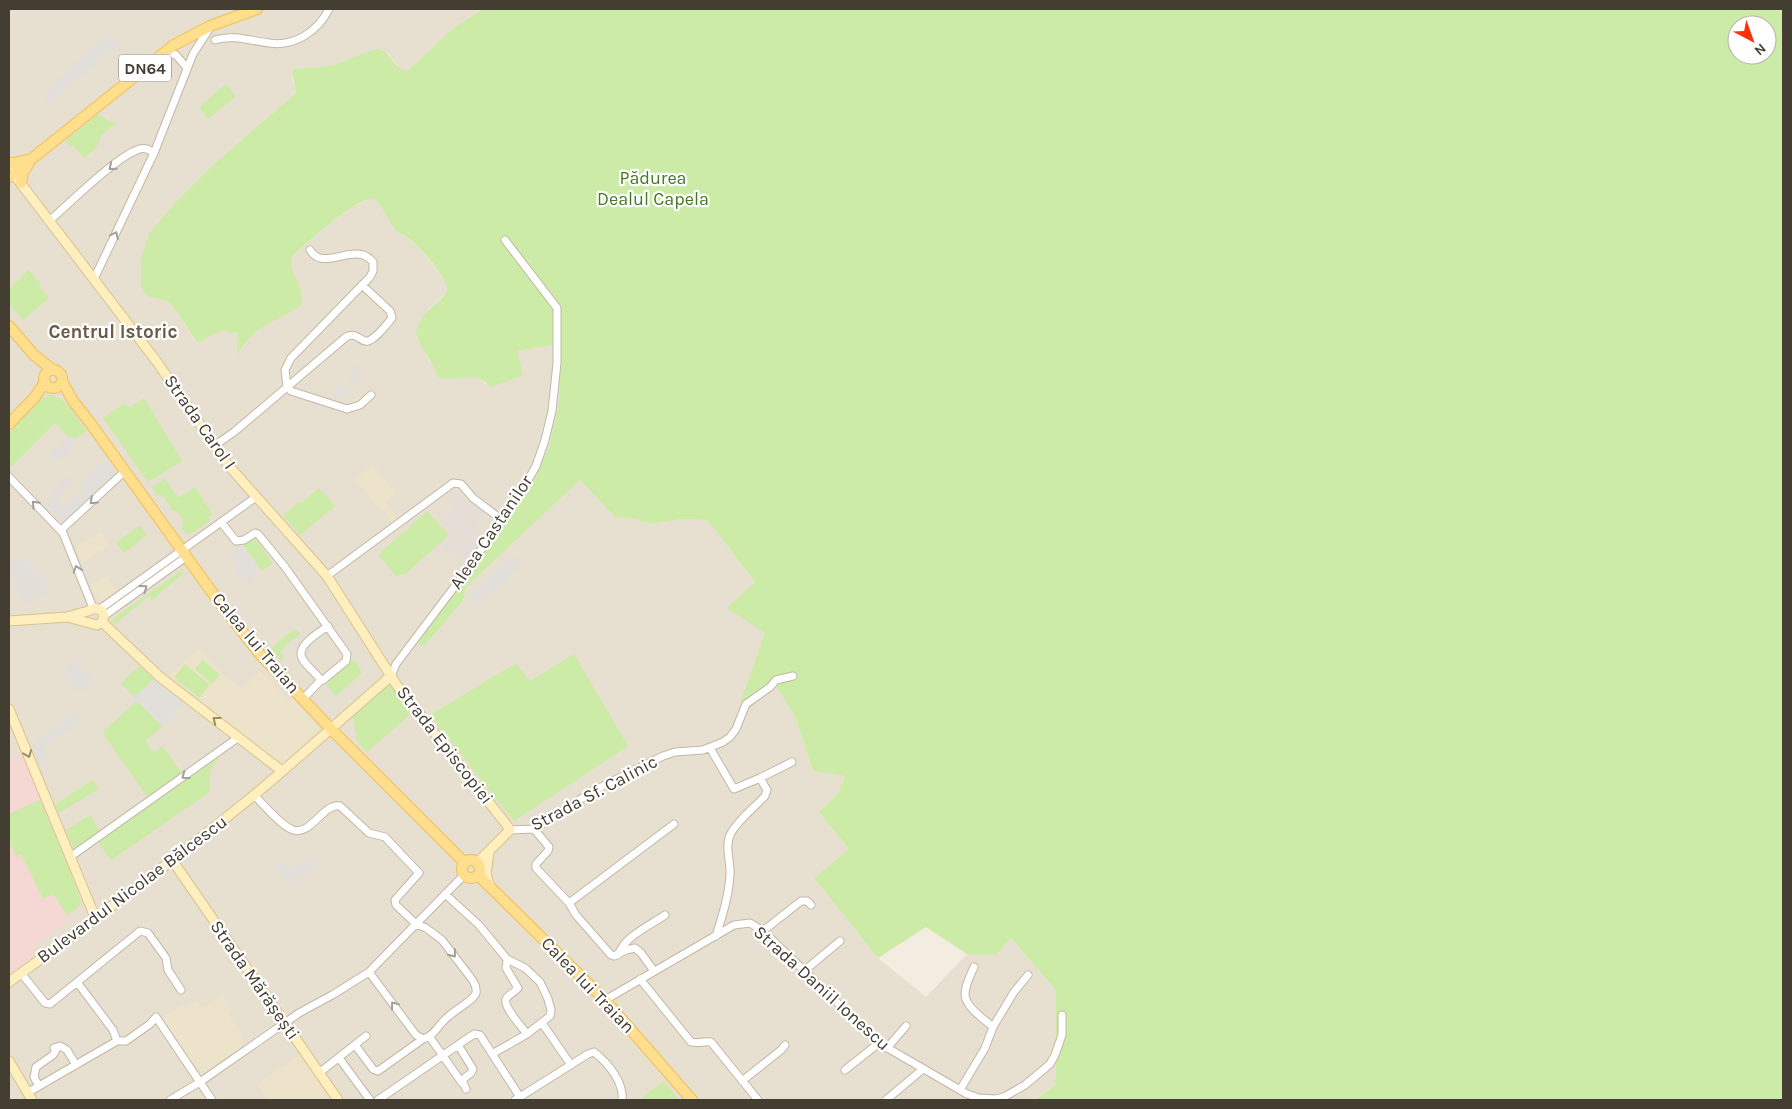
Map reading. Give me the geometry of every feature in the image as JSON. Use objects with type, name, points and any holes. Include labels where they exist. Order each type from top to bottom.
[{"type":"main road","name":"DN64","points":[[10,173],[165,52],[210,26],[257,9]]},
{"type":"main road","points":[[9,163],[15,163],[34,156]]},
{"type":"main road","points":[[21,183],[23,172],[34,156]]},
{"type":"main road","points":[[9,326],[34,355],[53,370],[60,373],[62,381],[59,386],[48,384]]},
{"type":"main road","points":[[34,355],[48,384]]},
{"type":"main road","points":[[9,424],[48,384],[47,372],[53,370]]},
{"type":"main road","name":"Calea lui Traian","points":[[62,381],[73,401],[255,648],[331,729],[464,863]]},
{"type":"main road","name":"Calea lui Traian","points":[[48,384],[73,401]]},
{"type":"main road","points":[[470,860],[477,863],[480,868],[478,875],[469,878],[464,875],[462,870],[464,863],[470,860]]},
{"type":"main road","name":"Calea lui Traian","points":[[478,875],[605,1000],[692,1100]]},
{"type":"street","points":[[215,40],[233,38],[277,44],[291,42],[312,31],[325,17],[329,9]]},
{"type":"street","points":[[94,279],[154,153],[198,44],[210,26]]},
{"type":"street","points":[[165,52],[176,56],[187,68]]},
{"type":"street","points":[[49,221],[128,155],[140,148],[154,153]]},
{"type":"street","name":"Strada Carol I","points":[[10,173],[21,183],[168,376],[214,446],[256,497],[327,576],[390,676]]},
{"type":"street","name":"Aleea Castanilor","points":[[390,676],[396,664],[502,520],[528,481],[546,440],[552,411],[557,363],[557,308],[505,240]]},
{"type":"street","points":[[310,250],[320,259],[351,254],[367,256],[372,262],[373,271],[370,277],[291,358],[285,370],[287,387],[291,391],[346,409],[360,405],[371,395]]},
{"type":"street","points":[[214,446],[234,432],[346,337],[356,335],[364,341],[368,341],[392,318],[390,311],[362,285]]},
{"type":"street","points":[[61,530],[125,471]]},
{"type":"street","points":[[9,477],[61,530],[67,541],[79,576],[97,613],[147,666],[282,771]]},
{"type":"street","points":[[327,576],[453,484],[461,484],[473,498],[502,520]]},
{"type":"street","points":[[92,624],[87,620],[184,554],[221,522],[256,497]]},
{"type":"street","points":[[221,522],[236,541],[244,540],[255,533],[258,534],[285,567],[348,654],[346,661],[324,680]]},
{"type":"street","points":[[9,621],[97,613]]},
{"type":"street","points":[[67,617],[97,625],[97,613]]},
{"type":"street","points":[[303,699],[320,682],[320,679],[302,657],[301,652],[306,642],[328,626]]},
{"type":"street","name":"Strada Episcopiei","points":[[331,729],[390,676],[500,814],[510,830]]},
{"type":"street","name":"Strada Sf. Calinic","points":[[510,830],[534,829],[595,790],[663,756],[675,752],[710,748],[723,742],[733,734],[746,704],[770,687],[776,680],[793,676]]},
{"type":"street","points":[[9,712],[95,917]]},
{"type":"street","name":"Bulevardul Nicolae Bălcescu","points":[[9,982],[172,860],[254,795],[331,729]]},
{"type":"street","points":[[70,858],[238,737]]},
{"type":"street","points":[[710,748],[734,789],[792,762]]},
{"type":"street","points":[[716,936],[730,875],[729,838],[735,827],[767,793],[766,785],[760,778]]},
{"type":"street","points":[[254,795],[291,829],[301,830],[317,820],[332,806],[340,806],[369,834],[385,838],[419,873],[395,900],[395,903],[416,924],[442,940],[475,984],[474,996],[446,1018],[426,1038],[378,1071],[373,1069],[355,1045]]},
{"type":"street","points":[[569,903],[674,824]]},
{"type":"street","points":[[534,829],[549,847],[548,851],[536,864],[536,868],[569,903],[576,915],[611,955],[618,955],[626,950],[635,948],[654,971]]},
{"type":"street","points":[[477,863],[510,830]]},
{"type":"street","points":[[489,852],[486,874],[490,888]]},
{"type":"street","name":"Strada Mărășești","points":[[172,860],[338,1100]]},
{"type":"street","points":[[170,1100],[200,1082],[285,1022],[368,972],[464,875]]},
{"type":"street","points":[[445,894],[479,925],[507,959],[525,968],[543,987],[552,1010],[551,1014],[542,1023],[492,1054]]},
{"type":"street","points":[[763,931],[798,903],[807,901],[811,906]]},
{"type":"street","points":[[618,955],[621,947],[628,941],[665,915]]},
{"type":"street","name":"Strada Daniil Ionescu","points":[[605,1000],[734,926],[744,923],[756,925],[879,1043],[960,1090],[979,1098],[996,1099],[1004,1097],[1025,1084],[1050,1064],[1062,1035],[1062,1015]]},
{"type":"street","points":[[21,973],[45,1003],[50,1004],[140,931],[148,933],[166,958],[168,970],[181,990]]},
{"type":"street","points":[[804,971],[840,941]]},
{"type":"street","points":[[507,959],[506,968],[518,988],[507,998],[506,1004],[527,1034]]},
{"type":"street","points":[[974,967],[966,990],[966,999],[970,1006],[993,1027]]},
{"type":"street","points":[[368,972],[416,1034],[426,1038],[464,1086],[462,1080],[471,1074],[473,1069],[458,1045]]},
{"type":"street","points":[[960,1090],[985,1048],[993,1027],[1014,992],[1028,975]]},
{"type":"street","points":[[640,979],[691,1042],[698,1044],[704,1041],[711,1042],[758,1100]]},
{"type":"street","points":[[77,982],[113,1030],[117,1041]]},
{"type":"street","points":[[9,1062],[30,1096],[40,1086],[117,1041],[126,1041],[150,1024],[156,1017],[212,1100]]},
{"type":"street","points":[[542,1023],[571,1065]]},
{"type":"street","points":[[886,1048],[906,1026]]},
{"type":"street","points":[[378,1100],[474,1034],[477,1034],[492,1054],[517,1099],[590,1052],[594,1052],[619,1081],[622,1100]]},
{"type":"street","points":[[320,1073],[366,1036]]},
{"type":"street","points":[[845,1070],[879,1043]]},
{"type":"street","points":[[742,1081],[785,1045]]},
{"type":"street","points":[[40,1086],[34,1077],[36,1067],[53,1055],[55,1049],[60,1046],[66,1048],[76,1065]]},
{"type":"street","points":[[339,1058],[370,1100]]},
{"type":"street","points":[[886,1100],[923,1069]]},
{"type":"shaded area","points":[[9,9],[483,9],[452,29],[410,69],[405,71],[400,69],[388,53],[334,65],[295,69],[292,78],[296,93],[215,163],[141,273],[141,285],[150,297],[167,301],[172,305],[194,339],[200,342],[220,331],[238,333],[238,354],[249,338],[264,325],[301,305],[301,293],[290,260],[293,255],[328,225],[353,207],[373,199],[379,203],[402,235],[417,245],[445,281],[446,293],[428,310],[417,337],[430,362],[434,365],[438,377],[443,379],[474,377],[481,379],[486,385],[516,351],[561,344],[559,403],[549,447],[528,493],[419,644],[426,644],[463,601],[466,587],[580,480],[615,517],[635,519],[651,524],[680,519],[706,520],[755,582],[728,608],[766,632],[776,685],[795,716],[813,771],[845,776],[839,792],[819,812],[849,849],[814,878],[878,958],[926,997],[967,954],[996,955],[1011,938],[1056,990],[1056,1085],[1035,1100],[9,1100]]},
{"type":"shaded area","points":[[108,35],[114,42],[117,40],[120,44],[48,103],[43,97],[73,64]]},
{"type":"shaded area","points":[[357,363],[362,368],[357,375],[363,380],[360,383],[356,381],[352,384],[339,399],[334,395],[337,391],[333,387],[335,384],[342,389],[354,375],[350,371]]},
{"type":"shaded area","points":[[69,436],[78,442],[56,462],[53,461],[48,456]]},
{"type":"shaded area","points":[[107,459],[118,475],[66,524],[56,515],[83,490],[79,485]]},
{"type":"shaded area","points":[[373,465],[397,493],[386,503],[398,519],[393,523],[355,480]]},
{"type":"shaded area","points":[[69,476],[74,481],[56,499],[63,507],[55,514],[45,504],[55,494],[53,491]]},
{"type":"shaded area","points":[[452,490],[486,513],[473,528],[485,538],[465,567],[441,545],[450,536],[441,522],[456,510],[445,494]]},
{"type":"shaded area","points":[[101,532],[110,545],[82,563],[76,546]]},
{"type":"shaded area","points":[[241,545],[260,570],[247,584],[235,568],[236,564],[229,554]]},
{"type":"shaded area","points":[[513,555],[522,565],[477,606],[468,597]]},
{"type":"shaded area","points":[[25,558],[38,576],[18,587],[9,569],[9,564]]},
{"type":"shaded area","points":[[44,574],[46,580],[37,585],[38,588],[47,584],[51,591],[26,603],[19,590]]},
{"type":"shaded area","points":[[107,576],[117,591],[102,601],[98,600],[90,585]]},
{"type":"shaded area","points":[[199,649],[222,673],[242,689],[261,671],[289,701],[292,698],[320,729],[319,735],[283,765],[279,766],[169,675]]},
{"type":"shaded area","points":[[73,658],[94,681],[77,693],[64,672],[72,666],[69,662]]},
{"type":"shaded area","points":[[157,678],[185,701],[173,712],[175,716],[163,727],[138,701],[135,703],[132,700]]},
{"type":"shaded area","points":[[75,711],[81,720],[41,749],[49,760],[40,767],[32,747],[37,744],[35,742]]},
{"type":"shaded area","points":[[22,754],[69,866],[82,905],[72,913],[73,915],[33,946],[37,953],[9,972],[9,760]]},
{"type":"shaded area","points":[[308,857],[316,867],[289,886],[274,865],[280,860],[288,871]]},
{"type":"shaded area","points":[[222,995],[233,1011],[228,1014],[243,1036],[243,1044],[202,1074],[196,1066],[193,1068],[160,1019],[182,1004],[185,1009],[197,1001],[202,1009]]},
{"type":"shaded area","points":[[300,1054],[334,1100],[268,1100],[257,1085]]},
{"type":"green space","name":"Pădurea Dealul Capela","points":[[483,9],[1783,9],[1783,1100],[1035,1100],[1056,1085],[1056,990],[1011,938],[996,955],[967,954],[926,927],[878,958],[814,878],[849,849],[819,812],[839,792],[845,776],[813,771],[795,716],[776,686],[749,709],[741,701],[765,633],[727,608],[755,582],[706,520],[680,519],[651,524],[635,519],[615,517],[580,480],[466,587],[463,601],[426,644],[423,646],[419,645],[419,641],[528,493],[549,447],[559,403],[561,344],[517,351],[523,375],[491,387],[475,377],[443,379],[438,377],[416,333],[419,323],[444,295],[447,286],[436,267],[421,249],[393,227],[378,202],[371,199],[354,206],[319,232],[293,255],[291,261],[301,292],[301,305],[258,330],[251,336],[237,356],[238,333],[220,331],[200,342],[196,341],[172,305],[167,301],[150,297],[144,292],[141,285],[141,260],[149,234],[175,203],[215,163],[296,93],[292,72],[295,69],[334,65],[376,49],[387,53],[400,69],[410,69],[452,29]]},
{"type":"green space","points":[[226,84],[236,96],[208,119],[199,107]]},
{"type":"green space","points":[[98,114],[110,122],[112,121],[114,125],[102,134],[97,147],[84,158],[73,145],[70,147],[65,141]]},
{"type":"green space","points":[[29,270],[49,298],[23,320],[9,304],[9,289]]},
{"type":"green space","points":[[50,395],[66,404],[87,431],[75,439],[67,436],[55,423],[12,466],[9,463],[9,433],[43,398]]},
{"type":"green space","points":[[144,398],[182,461],[148,482],[103,418],[124,404],[131,407]]},
{"type":"green space","points":[[165,479],[178,498],[195,487],[212,514],[208,517],[210,521],[194,532],[187,534],[180,528],[183,527],[184,521],[177,511],[173,511],[164,497],[158,496],[152,487]]},
{"type":"green space","points":[[319,488],[335,506],[300,535],[283,515]]},
{"type":"green space","points":[[427,511],[449,535],[405,574],[396,576],[378,555]]},
{"type":"green space","points":[[139,525],[147,535],[124,553],[116,543]]},
{"type":"green space","points":[[254,537],[273,563],[262,571],[243,545]]},
{"type":"green space","points":[[179,572],[185,572],[152,600],[149,596],[114,625],[112,621],[115,617]]},
{"type":"green space","points":[[293,630],[297,630],[300,635],[284,646],[285,648],[280,652],[284,656],[282,662],[271,648]]},
{"type":"green space","points":[[574,654],[628,746],[514,821],[430,715],[516,663],[530,681]]},
{"type":"green space","points":[[203,660],[220,675],[212,684],[195,669]]},
{"type":"green space","points":[[352,660],[355,661],[362,673],[336,696],[326,684]]},
{"type":"green space","points":[[185,664],[210,685],[199,698],[174,677]]},
{"type":"green space","points":[[139,666],[154,679],[134,697],[121,683]]},
{"type":"green space","points":[[389,684],[413,712],[367,752],[355,738],[358,736],[355,732],[353,715]]},
{"type":"green space","points":[[137,701],[163,727],[145,741],[154,752],[162,746],[183,774],[149,799],[104,735],[105,730]]},
{"type":"green space","points":[[218,757],[210,772],[210,792],[111,860],[98,842]]},
{"type":"green space","points":[[92,780],[99,789],[59,813],[55,805]]},
{"type":"green space","points":[[40,800],[82,904],[67,916],[54,894],[43,899],[21,854],[16,856],[9,840],[9,814]]},
{"type":"green space","points":[[90,815],[100,832],[77,849],[73,847],[66,830]]},
{"type":"green space","points":[[663,1081],[679,1100],[666,1100],[664,1098],[662,1100],[640,1100]]},
{"type":"district","name":"Centrul Istoric","points":[[113,332]]}]
